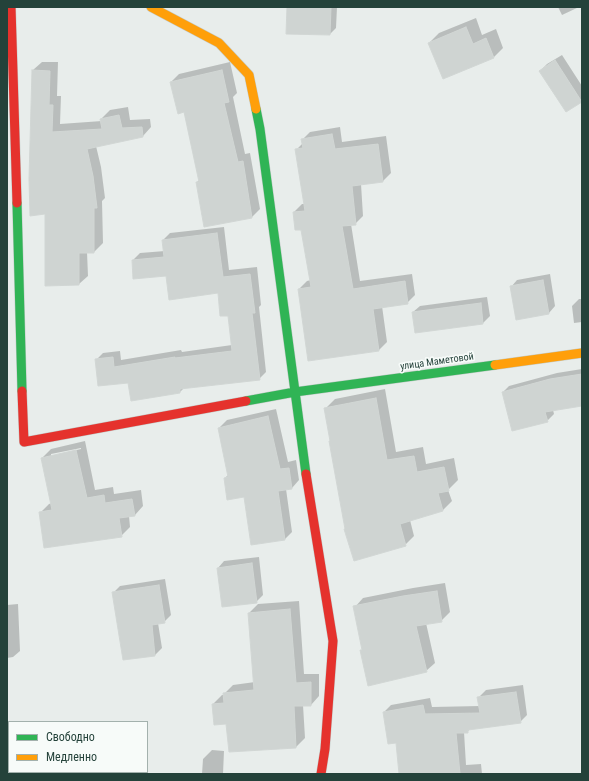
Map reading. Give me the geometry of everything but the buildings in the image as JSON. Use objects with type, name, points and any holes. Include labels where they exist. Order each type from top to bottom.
[{"type":"street","name":"улица Маметовой","points":[[11,7],[24,442],[295,392],[582,353]]},
{"type":"street","points":[[151,7],[219,43],[249,75],[260,129],[303,455],[333,641],[322,774]]},
{"type":"traffic: fast","points":[[256,109],[260,129],[306,474]]},
{"type":"traffic: fast","points":[[17,203],[22,391]]},
{"type":"traffic: fast","points":[[246,401],[295,392],[495,365]]},
{"type":"traffic: slow","points":[[151,7],[219,43],[249,75],[256,109]]},
{"type":"traffic: slow","points":[[495,365],[582,353]]},
{"type":"traffic: jam","points":[[11,7],[17,203]]},
{"type":"traffic: jam","points":[[22,391],[24,442],[246,401]]},
{"type":"traffic: jam","points":[[306,474],[333,641],[325,749],[321,774]]}]
